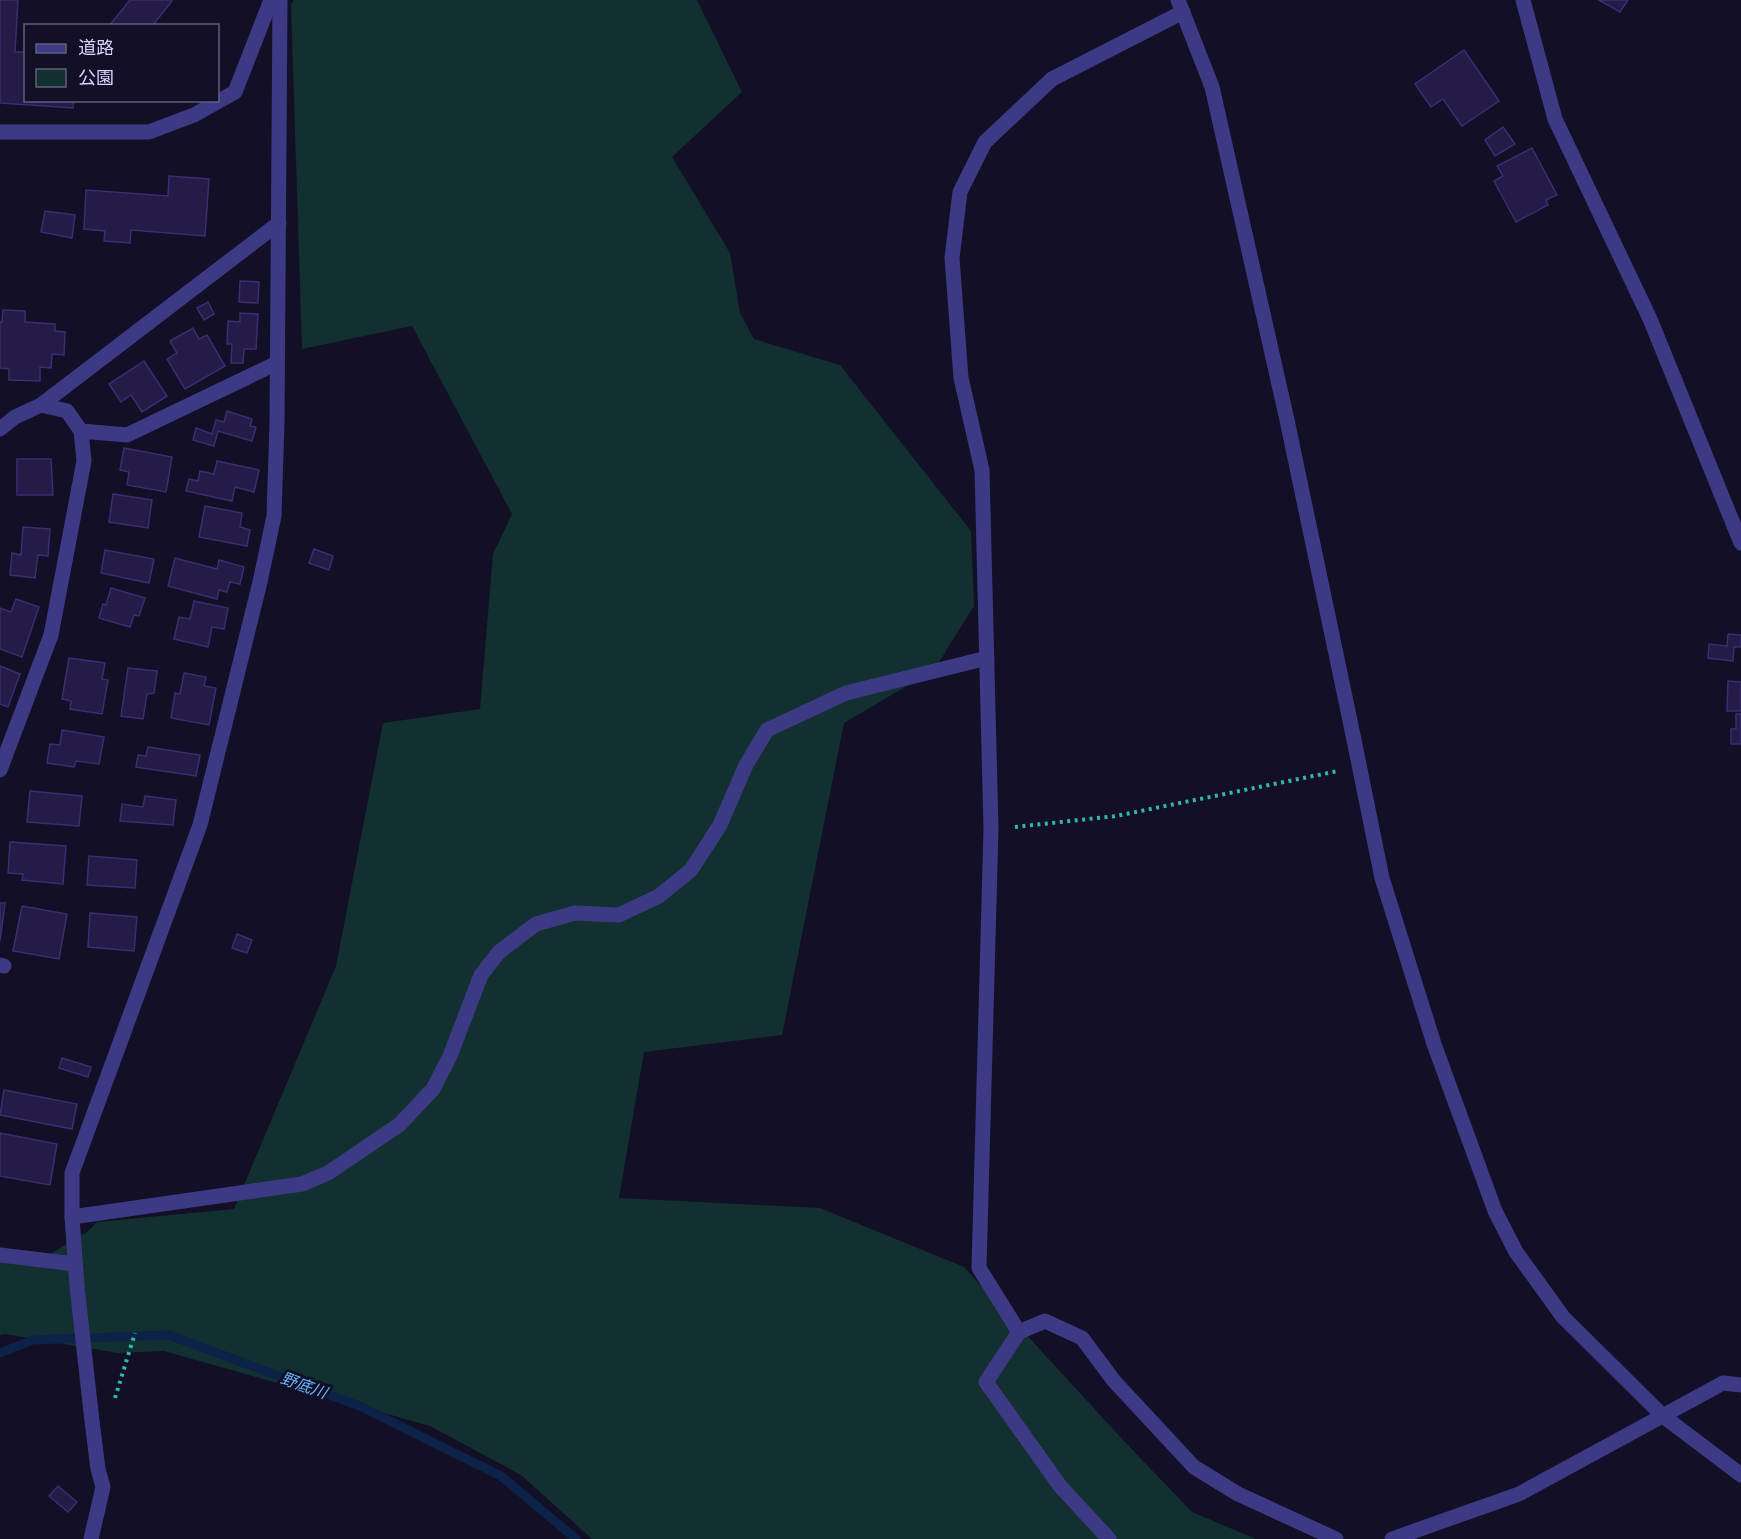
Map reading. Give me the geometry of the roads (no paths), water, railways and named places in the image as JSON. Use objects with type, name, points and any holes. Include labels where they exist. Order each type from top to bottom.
[{"type":"street","points":[[219,101],[235,92],[271,0]]},
{"type":"street","points":[[91,1539],[103,1488],[92,1421],[77,1286],[72,1217],[72,1173],[200,825],[274,516],[278,363],[280,0]]},
{"type":"street","points":[[1523,0],[1555,119],[1650,319],[1741,543]]},
{"type":"street","points":[[1019,1332],[979,1268],[991,829],[982,470],[962,378],[952,258],[960,192],[986,142],[1053,79],[1181,6],[1212,87],[1287,420],[1382,878],[1434,1044],[1495,1211],[1516,1252],[1563,1317],[1663,1416],[1741,1475]]},
{"type":"street","points":[[0,132],[149,132],[194,115],[217,102]]},
{"type":"street","points":[[0,429],[15,417],[41,405],[279,223]]},
{"type":"street","points":[[81,431],[127,435],[278,363]]},
{"type":"street","points":[[0,770],[51,635],[84,461],[81,431],[67,411],[41,405]]},
{"type":"street","points":[[72,1217],[302,1184],[328,1173],[399,1125],[433,1089],[450,1056],[481,975],[499,952],[536,924],[575,913],[620,915],[659,896],[691,870],[720,825],[746,765],[767,730],[846,693],[987,658]]},
{"type":"street","points":[[0,1255],[75,1264]]},
{"type":"street","points":[[1108,1539],[1060,1486],[986,1382],[1019,1332],[1045,1321],[1082,1338],[1114,1381],[1194,1467],[1238,1494],[1336,1539]]},
{"type":"street","points":[[1392,1539],[1519,1494],[1723,1383],[1741,1385]]},
{"type":"waterway","name":"野底川","points":[[0,1353],[33,1340],[169,1335],[362,1407],[501,1476],[576,1539]]}]
